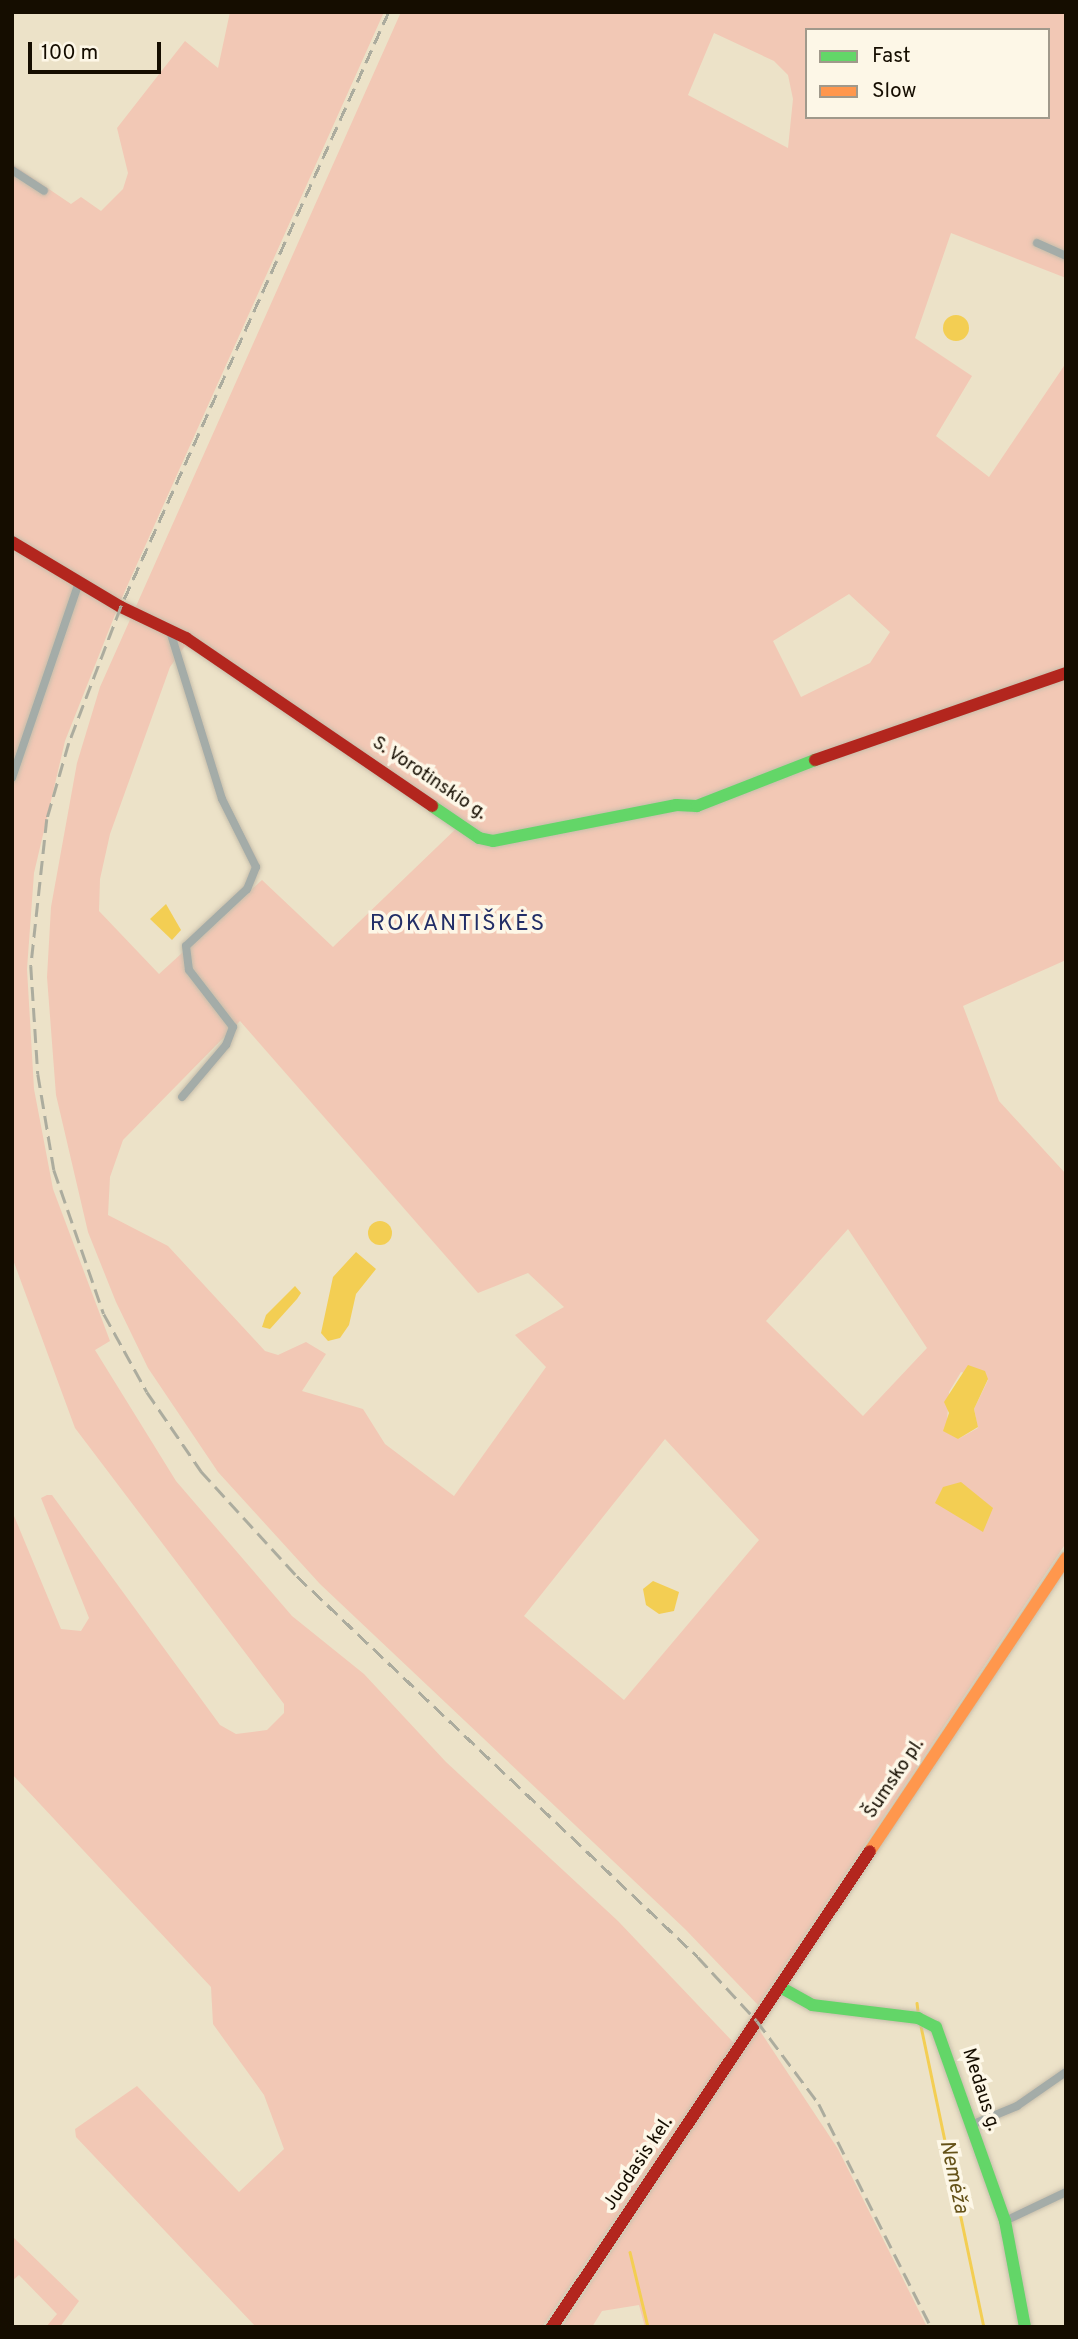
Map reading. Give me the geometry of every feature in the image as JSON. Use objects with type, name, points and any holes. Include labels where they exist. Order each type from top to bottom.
[{"type":"street","points":[[12,170],[44,191]]},
{"type":"street","points":[[1037,243],[1066,256]]},
{"type":"street","name":"S. Vorotinskio g.","points":[[12,542],[170,631],[479,838],[493,841],[676,805],[697,806],[835,755],[907,724],[1066,673]]},
{"type":"street","points":[[12,778],[79,582]]},
{"type":"street","points":[[170,631],[222,799],[256,867],[247,889],[186,946],[189,970],[233,1027],[226,1045],[182,1097]]},
{"type":"street","name":"Šumsko pl.","points":[[757,2021],[1066,1558]]},
{"type":"street","name":"Medaus g.","points":[[780,1987],[812,2005],[918,2018],[936,2026],[1005,2221],[1025,2327]]},
{"type":"street","name":"Juodasis kel.","points":[[552,2327],[757,2021]]},
{"type":"street","points":[[971,2125],[1017,2106],[1066,2072]]},
{"type":"street","points":[[1005,2221],[1066,2192]]},
{"type":"shaded area","points":[[230,12],[384,12],[120,602],[65,741],[34,873],[27,969],[34,1089],[53,1189],[110,1341],[95,1350],[176,1481],[292,1616],[364,1674],[446,1762],[618,1921],[734,2043],[542,2327],[256,2327],[76,2137],[75,2129],[137,2086],[239,2192],[284,2149],[264,2095],[213,2024],[211,1987],[12,1774],[12,1511],[61,1629],[81,1631],[89,1618],[41,1498],[47,1495],[52,1495],[220,1725],[236,1734],[267,1730],[284,1713],[284,1704],[75,1428],[12,1257],[12,164],[71,204],[81,197],[101,211],[123,189],[128,173],[117,128],[185,41],[218,68]]},
{"type":"shaded area","points":[[401,12],[1066,12],[1066,278],[951,233],[915,338],[972,376],[936,436],[989,477],[1066,363],[1066,960],[963,1006],[999,1101],[1066,1174],[1066,1543],[758,2005],[685,1929],[320,1584],[218,1472],[148,1368],[116,1302],[88,1232],[56,1095],[47,977],[51,907],[77,763],[100,687]],"holes":[[[714,33],[774,61],[788,75],[793,99],[788,148],[688,95]],[[849,594],[890,632],[870,663],[801,697],[773,641]],[[185,646],[309,715],[463,822],[333,947],[262,880],[159,974],[99,911],[100,879],[110,834],[170,667]],[[240,1021],[478,1293],[528,1273],[564,1307],[515,1335],[546,1367],[454,1496],[385,1444],[363,1409],[302,1391],[326,1354],[306,1342],[278,1355],[265,1351],[168,1246],[108,1215],[110,1177],[123,1140]],[[848,1229],[927,1348],[863,1416],[766,1321]],[[961,1372],[988,1380],[974,1409],[978,1428],[958,1439],[947,1423],[949,1392]],[[665,1439],[759,1540],[624,1700],[524,1616]]]},
{"type":"shaded area","points":[[956,315],[965,319],[969,328],[965,337],[956,341],[947,337],[943,328],[947,319]]},
{"type":"shaded area","points":[[166,904],[181,930],[172,940],[150,919]]},
{"type":"shaded area","points":[[380,1221],[389,1224],[392,1233],[389,1242],[380,1245],[371,1242],[368,1233],[371,1224]]},
{"type":"shaded area","points":[[356,1252],[376,1269],[356,1294],[349,1325],[340,1338],[328,1341],[321,1333],[333,1277]]},
{"type":"shaded area","points":[[295,1286],[301,1293],[297,1299],[270,1329],[262,1327],[266,1315]]},
{"type":"shaded area","points":[[968,1365],[985,1371],[988,1379],[974,1409],[978,1427],[958,1439],[943,1431],[949,1413],[944,1402]]},
{"type":"shaded area","points":[[961,1482],[993,1508],[983,1532],[935,1503],[943,1487]]},
{"type":"shaded area","points":[[653,1581],[679,1592],[674,1611],[659,1614],[646,1605],[643,1589]]},
{"type":"shaded area","points":[[758,2028],[838,2149],[927,2327],[645,2327],[639,2305],[602,2311],[592,2327],[562,2327]]},
{"type":"shaded area","points":[[12,2236],[79,2301],[60,2327],[46,2327],[57,2314],[19,2275],[12,2281]]},
{"type":"waterway","name":"Nemėža","points":[[917,2003],[918,2011]]},
{"type":"waterway","name":"Nemėža","points":[[921,2026],[984,2327]]},
{"type":"waterway","points":[[630,2252],[648,2327]]},
{"type":"railway","points":[[389,12],[121,607],[69,743],[47,819],[31,966],[38,1074],[54,1170],[104,1314],[147,1392],[201,1471],[297,1576],[698,1957],[757,2021],[819,2104],[931,2327]]},
{"type":"traffic: fast","points":[[432,806],[479,838],[493,841],[676,805],[697,806],[815,760]]},
{"type":"traffic: fast","points":[[780,1987],[812,2005],[918,2018],[936,2027],[1005,2221],[1025,2327]]},
{"type":"traffic: slow","points":[[870,1851],[1066,1558]]},
{"type":"traffic: jam","points":[[12,542],[121,607],[186,638],[432,806]]},
{"type":"traffic: jam","points":[[815,760],[1066,673]]},
{"type":"traffic: jam","points":[[552,2327],[870,1851]]},
{"type":"district","name":"ROKANTIŠKĖS","points":[[458,925]]}]
